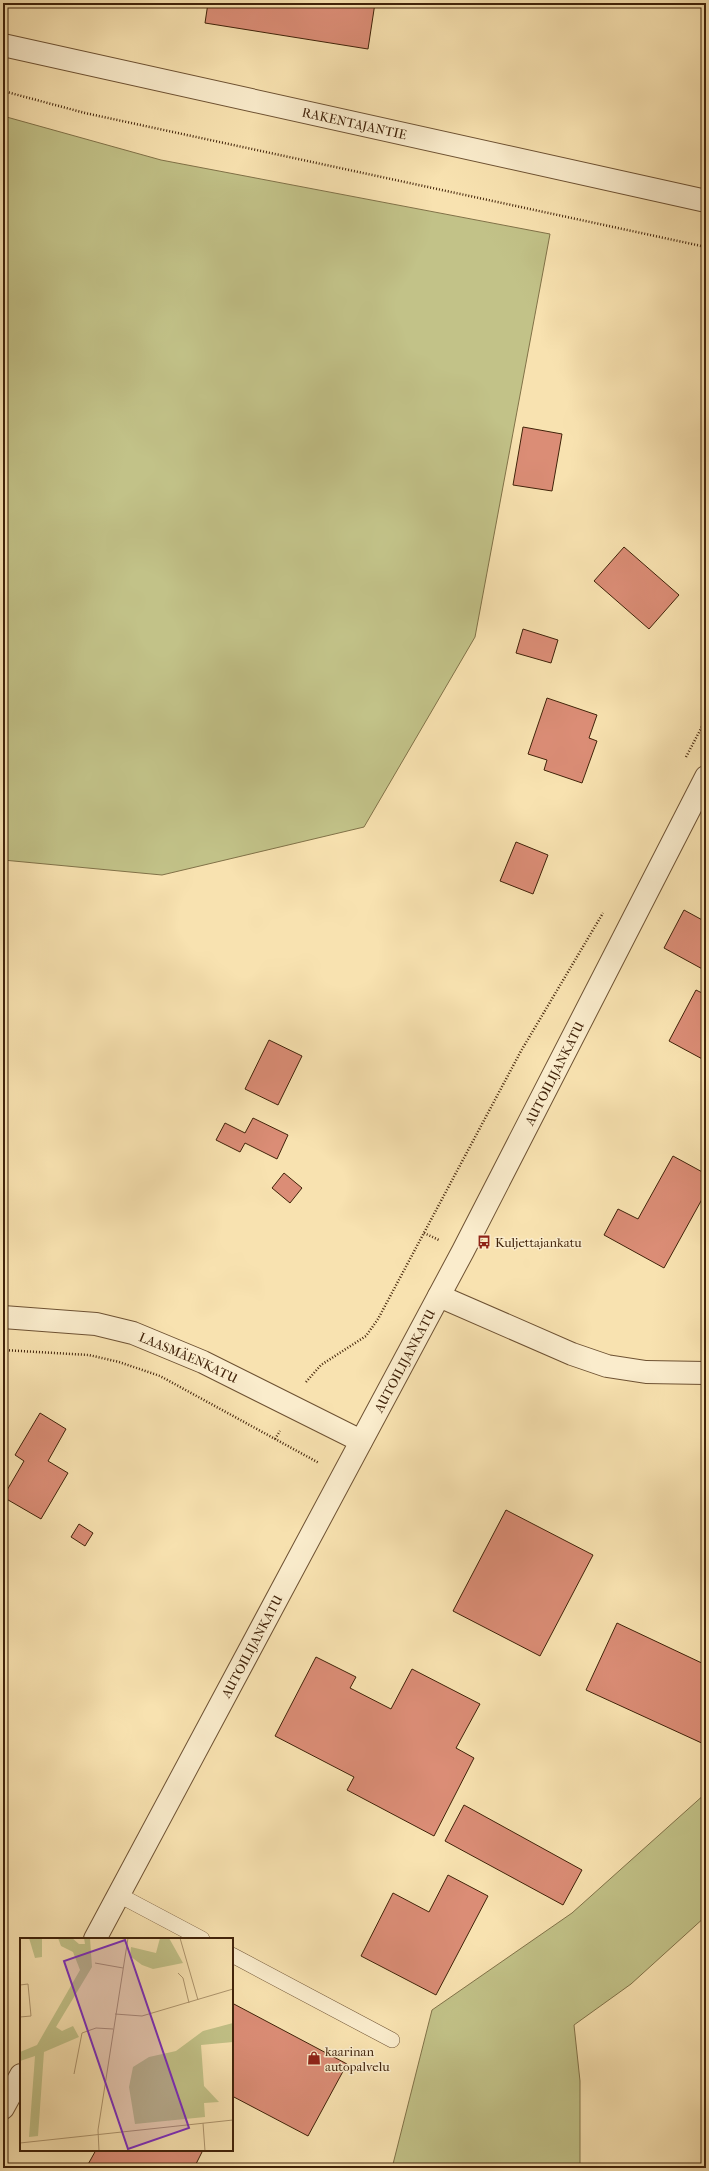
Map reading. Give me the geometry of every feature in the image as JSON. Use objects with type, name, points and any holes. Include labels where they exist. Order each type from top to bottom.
[{"type":"street","name":"RAKENTAJANTIE","points":[[3,45],[706,201]]},
{"type":"street","name":"AUTOILIJANKATU","points":[[96,1938],[439,1296],[706,777]]},
{"type":"street","points":[[439,1296],[572,1354],[607,1366],[646,1372],[706,1373]]},
{"type":"street","name":"LAASMÄENKATU","points":[[3,1317],[96,1324],[133,1333],[203,1362],[292,1408],[361,1441]]},
{"type":"street","points":[[3,2108],[20,2077]]},
{"type":"lane","points":[[119,1895],[200,1938]]},
{"type":"lane","points":[[233,1956],[392,2040]]},
{"type":"path","points":[[3,91],[85,113],[706,246]]},
{"type":"path","points":[[686,758],[706,719]]},
{"type":"path","points":[[275,1439],[308,1378],[321,1365],[366,1336],[378,1319],[521,1051],[607,906]]},
{"type":"path","points":[[3,1350],[89,1355],[119,1362],[160,1376],[342,1475]]},
{"type":"green space","points":[[3,116],[161,160],[550,234],[475,637],[364,827],[162,875],[3,860]]},
{"type":"green space","points":[[706,1793],[706,1916],[631,1984],[574,2025],[580,2081],[580,2168],[392,2168],[432,2010],[572,1913]]},
{"type":"building","points":[[208,3],[375,3],[368,49],[205,23]]},
{"type":"building","points":[[523,427],[562,434],[552,491],[513,485]]},
{"type":"building","points":[[624,547],[679,595],[649,629],[594,581]]},
{"type":"building","points":[[523,629],[558,640],[551,663],[516,653]]},
{"type":"building","points":[[547,698],[597,715],[589,738],[597,741],[582,783],[544,770],[547,760],[528,754]]},
{"type":"building","points":[[516,842],[548,855],[533,894],[500,881]]},
{"type":"building","points":[[684,910],[706,922],[706,971],[664,948]]},
{"type":"building","points":[[696,990],[706,995],[706,1061],[669,1041]]},
{"type":"building","points":[[269,1040],[302,1056],[278,1105],[245,1089]]},
{"type":"building","points":[[253,1118],[288,1135],[277,1159],[245,1143],[240,1152],[216,1140],[225,1123],[245,1133]]},
{"type":"building","points":[[673,1156],[706,1174],[706,1192],[664,1268],[604,1235],[618,1209],[638,1219]]},
{"type":"building","points":[[284,1173],[302,1188],[290,1203],[272,1188]]},
{"type":"building","points":[[40,1413],[66,1429],[48,1461],[68,1473],[41,1519],[3,1497],[24,1461],[15,1455]]},
{"type":"building","points":[[506,1510],[593,1555],[540,1656],[453,1611]]},
{"type":"building","points":[[79,1524],[93,1533],[85,1546],[71,1537]]},
{"type":"building","points":[[617,1623],[706,1665],[706,1745],[586,1690]]},
{"type":"building","points":[[316,1657],[356,1677],[350,1688],[391,1709],[412,1669],[480,1704],[456,1748],[474,1758],[434,1836],[347,1790],[354,1777],[275,1736]]},
{"type":"building","points":[[464,1805],[582,1870],[563,1905],[445,1841]]},
{"type":"building","points":[[448,1875],[488,1896],[436,1995],[361,1956],[393,1893],[429,1912]]},
{"type":"building","points":[[233,2004],[347,2064],[308,2136],[233,2097]]},
{"type":"building","points":[[95,2151],[202,2151],[194,2168],[86,2168]]},
{"type":"place","name":"Kuljettajankatu","points":[[484,1242]]},
{"type":"place","name":"kaarinan autopalvelu","points":[[314,2058]]}]
